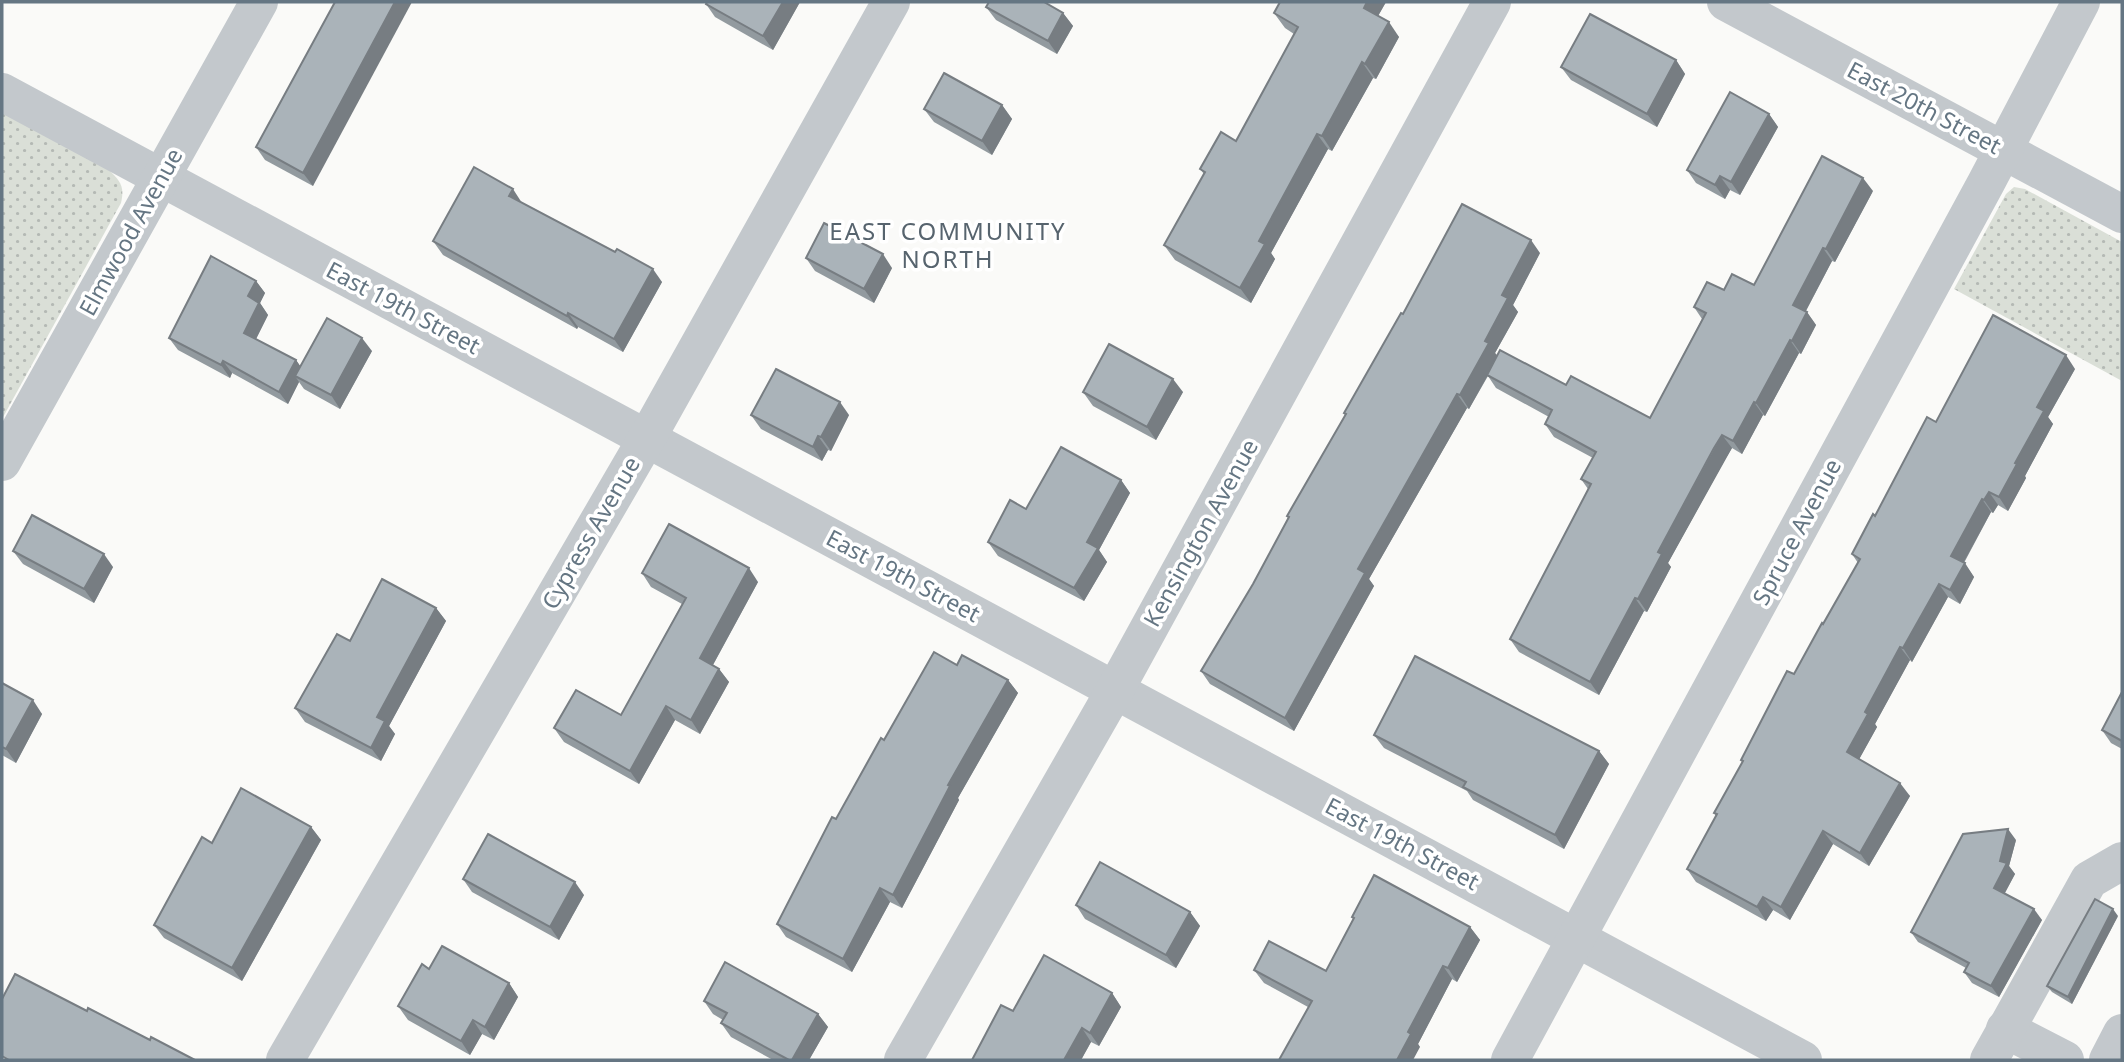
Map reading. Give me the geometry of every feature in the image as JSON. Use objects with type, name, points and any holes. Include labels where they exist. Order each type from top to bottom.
[{"type":"street","name":"Elmwood Avenue","points":[[2,462],[259,2]]},
{"type":"street","name":"Cypress Avenue","points":[[285,1060],[647,438],[891,2]]},
{"type":"street","name":"Kensington Avenue","points":[[903,1060],[1115,690],[1492,2]]},
{"type":"street","name":"East 20th Street","points":[[1726,2],[2122,214]]},
{"type":"street","name":"Spruce Avenue","points":[[1510,1060],[2081,2]]},
{"type":"street","name":"East 19th Street","points":[[2,92],[1803,1060]]},
{"type":"street","points":[[2065,1060],[1997,1045],[2089,880],[2122,861]]},
{"type":"street","points":[[2108,1060],[2122,1034]]},
{"type":"shaded area","points":[[2,111],[108,169],[118,181],[122,192],[121,203],[2,419]]},
{"type":"shaded area","points":[[2014,187],[2025,189],[2122,242],[2122,381],[1954,289],[2006,194]]},
{"type":"building","points":[[335,2],[395,2],[303,173],[256,147]]},
{"type":"building","points":[[783,2],[763,36],[706,4]]},
{"type":"building","points":[[989,2],[1044,2],[1063,13],[1048,41],[986,7]]},
{"type":"building","points":[[1280,2],[1367,2],[1364,8],[1389,22],[1365,64],[1362,62],[1322,136],[1317,134],[1259,241],[1265,244],[1240,288],[1164,245],[1205,172],[1200,169],[1221,132],[1236,141],[1298,27],[1274,13]]},
{"type":"building","points":[[1590,14],[1676,60],[1647,114],[1561,67]]},
{"type":"building","points":[[944,73],[1002,105],[982,141],[924,109]]},
{"type":"building","points":[[1730,92],[1769,114],[1731,182],[1720,176],[1715,185],[1687,170]]},
{"type":"building","points":[[1822,156],[1863,178],[1793,305],[1807,312],[1733,441],[1722,435],[1714,448],[1658,552],[1662,554],[1590,682],[1510,639],[1591,484],[1581,479],[1596,452],[1545,424],[1552,410],[1487,375],[1500,350],[1566,385],[1571,376],[1650,418],[1706,313],[1694,307],[1707,282],[1724,290],[1732,274],[1754,285]]},
{"type":"building","points":[[474,167],[513,189],[509,196],[653,269],[614,339],[568,313],[567,316],[433,241]]},
{"type":"building","points":[[1462,204],[1531,240],[1502,295],[1508,298],[1485,341],[1489,343],[1460,395],[1457,394],[1358,569],[1365,573],[1285,718],[1201,671],[1253,584],[1289,517],[1287,516],[1401,313],[1403,314]]},
{"type":"building","points":[[824,223],[883,254],[864,289],[806,258]]},
{"type":"building","points":[[211,256],[256,281],[248,296],[259,303],[244,333],[296,360],[279,392],[223,361],[221,365],[169,338]]},
{"type":"building","points":[[1993,315],[2066,355],[2037,407],[2044,411],[1999,497],[1989,492],[1984,500],[1982,499],[1951,556],[1965,563],[1950,590],[1939,584],[1903,648],[1900,647],[1847,752],[1900,783],[1860,853],[1823,831],[1781,907],[1763,897],[1757,907],[1687,869],[1787,671],[1794,674],[1860,559],[1852,554],[1873,514],[1875,516],[1927,417],[1936,422]]},
{"type":"building","points":[[327,318],[362,338],[331,395],[295,376]]},
{"type":"building","points":[[1109,344],[1173,379],[1147,427],[1083,392]]},
{"type":"building","points":[[776,369],[840,402],[813,447],[751,415]]},
{"type":"building","points":[[1061,447],[1121,480],[1087,542],[1098,548],[1074,588],[988,542],[1010,500],[1026,509]]},
{"type":"building","points":[[32,515],[104,554],[84,589],[13,551]]},
{"type":"building","points":[[669,524],[749,568],[700,658],[719,669],[691,720],[666,706],[630,771],[554,728],[576,690],[621,715],[686,598],[642,573]]},
{"type":"building","points":[[382,579],[436,608],[377,717],[385,721],[371,748],[295,708],[337,634],[350,641]]},
{"type":"building","points":[[934,652],[957,665],[962,655],[1008,680],[948,785],[950,786],[893,895],[880,888],[843,959],[777,924],[832,817],[836,819],[881,738],[884,740]]},
{"type":"building","points":[[1415,656],[1599,751],[1555,835],[1463,787],[1466,782],[1374,735]]},
{"type":"building","points":[[2,683],[33,700],[6,749],[2,747]]},
{"type":"building","points":[[2122,692],[2122,741],[2102,730]]},
{"type":"building","points":[[241,788],[311,827],[232,968],[154,925],[202,837],[212,843]]},
{"type":"building","points":[[2008,829],[2000,861],[2007,863],[1994,888],[2034,909],[1991,986],[1964,972],[1969,963],[1911,932],[1963,834]]},
{"type":"building","points":[[488,834],[575,882],[550,927],[463,879]]},
{"type":"building","points":[[1100,862],[1190,912],[1166,955],[1076,905]]},
{"type":"building","points":[[1374,875],[1470,927],[1448,968],[1443,966],[1408,1032],[1411,1034],[1397,1060],[1279,1060],[1312,1001],[1254,970],[1269,941],[1326,971]]},
{"type":"building","points":[[2095,899],[2113,909],[2068,997],[2047,986]]},
{"type":"building","points":[[442,946],[509,983],[485,1027],[473,1020],[461,1041],[398,1006],[422,964],[429,969]]},
{"type":"building","points":[[1044,955],[1112,993],[1090,1033],[1082,1028],[1064,1060],[972,1060],[1001,1005],[1013,1011]]},
{"type":"building","points":[[725,962],[818,1014],[792,1060],[721,1023],[727,1013],[704,1001]]},
{"type":"building","points":[[15,974],[87,1011],[88,1008],[195,1060],[9,1060],[2,1056],[2,999]]},
{"type":"district","name":"EAST COMMUNITY NORTH","points":[[948,246]]}]
